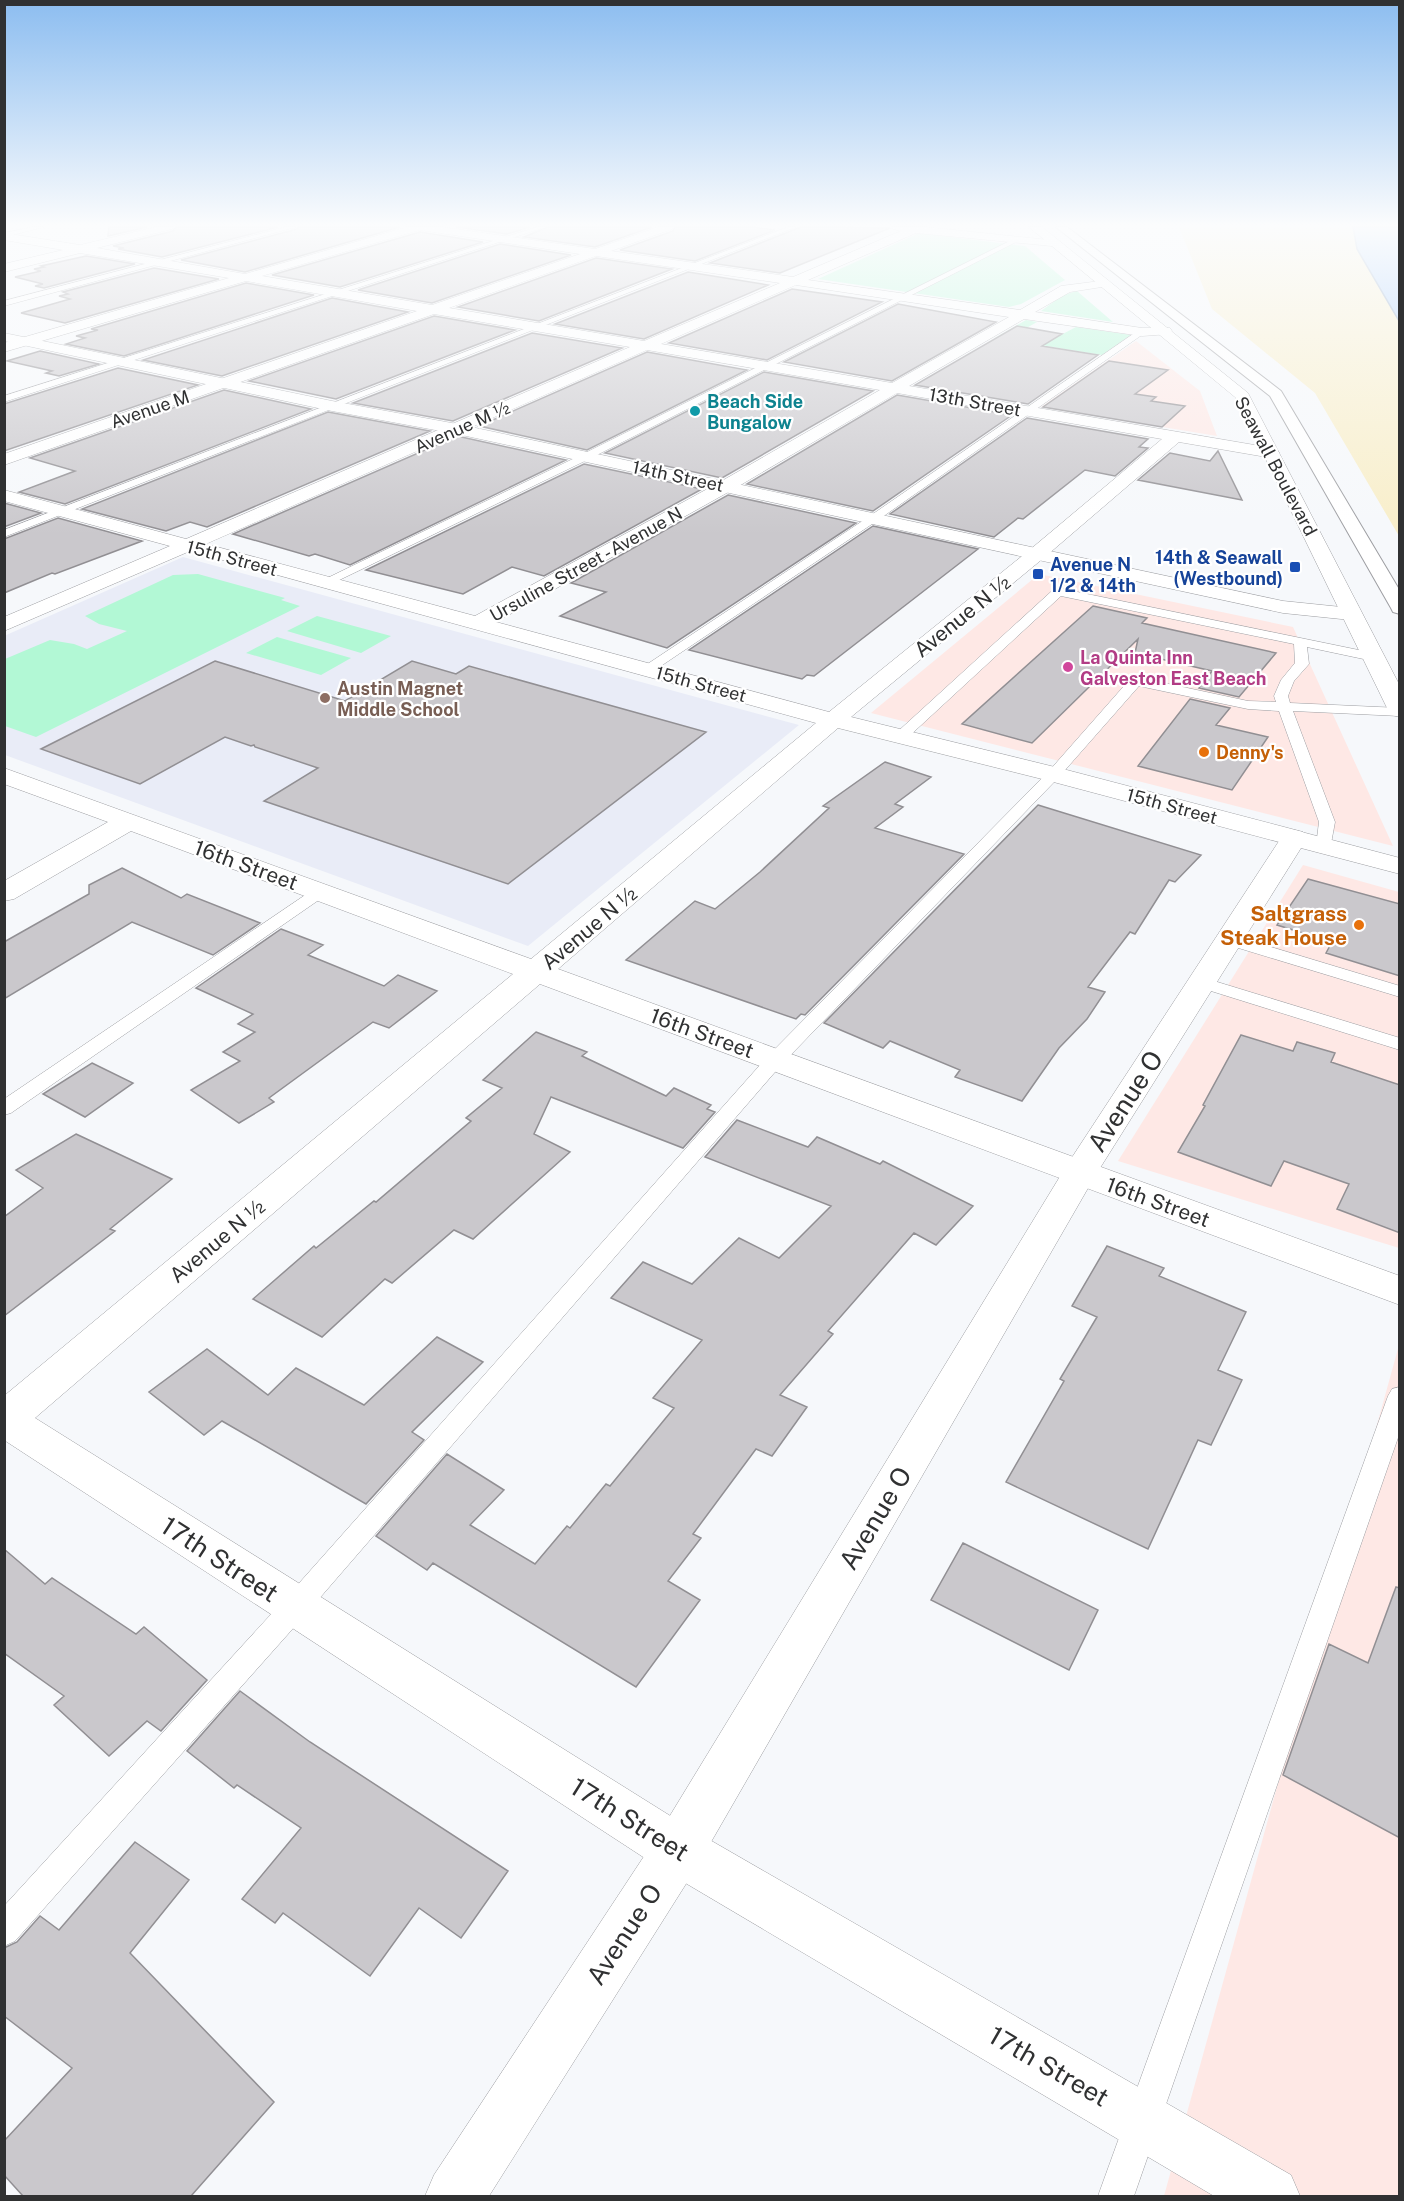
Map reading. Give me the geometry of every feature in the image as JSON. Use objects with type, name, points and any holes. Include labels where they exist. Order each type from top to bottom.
[{"type":"street","points":[[4,348],[68,330]]},
{"type":"street","name":"Avenue M","points":[[4,460],[374,330]]},
{"type":"street","name":"13th Street","points":[[553,330],[1272,453]]},
{"type":"street","name":"Avenue M ½","points":[[4,625],[683,330]]},
{"type":"street","name":"Ursuline Street - Avenue N","points":[[477,624],[726,486],[891,388],[995,330]]},
{"type":"street","points":[[1128,330],[1165,331]]},
{"type":"street","points":[[1193,330],[1276,394],[1400,608]]},
{"type":"street","name":"Seawall Boulevard","points":[[1165,331],[1243,396],[1400,711]]},
{"type":"street","name":"14th Street","points":[[4,337],[333,406],[458,429],[1283,606],[1352,614]]},
{"type":"street","name":"Avenue N ½","points":[[5,1420],[833,720],[1039,552],[1175,437]]},
{"type":"street","name":"15th Street","points":[[4,495],[833,720],[1054,774],[1400,866]]},
{"type":"street","name":"16th Street","points":[[4,775],[1400,1291]]},
{"type":"street","points":[[4,893],[129,821]]},
{"type":"street","name":"Avenue O","points":[[455,2196],[678,1850],[1079,1173],[1228,939],[1309,842]]},
{"type":"street","name":"17th Street","points":[[5,1420],[678,1850],[1270,2196]]},
{"type":"lane","points":[[4,399],[220,330]]},
{"type":"lane","points":[[4,534],[531,330]]},
{"type":"lane","points":[[323,583],[585,457],[837,330]]},
{"type":"lane","points":[[647,669],[874,518],[1142,332]]},
{"type":"lane","points":[[900,737],[1058,592],[1300,644],[1372,657]]},
{"type":"lane","points":[[1300,644],[1302,664],[1283,688],[1281,696],[1283,708],[1328,822],[1309,842]]},
{"type":"lane","points":[[4,1930],[295,1607],[775,1060],[1054,774],[1136,681],[1248,705],[1400,711]]},
{"type":"lane","points":[[4,1109],[320,892]]},
{"type":"lane","points":[[1228,939],[1400,992]]},
{"type":"lane","points":[[1201,982],[1400,1044]]},
{"type":"lane","points":[[1116,2196],[1400,1396]]},
{"type":"shaded area","points":[[1136,341],[1200,391],[1217,436],[1041,407]]},
{"type":"shaded area","points":[[183,557],[799,725],[528,946],[5,755],[4,636]]},
{"type":"shaded area","points":[[1039,574],[1293,627],[1393,846],[871,713]]},
{"type":"shaded area","points":[[1303,865],[1399,892],[1399,1248],[1118,1161]]},
{"type":"shaded area","points":[[1399,1345],[1399,2196],[1164,2196]]},
{"type":"green space","points":[[1009,330],[1024,330],[1057,337],[1071,330],[1095,330],[1131,335],[1102,355],[995,338]]},
{"type":"green space","points":[[198,574],[285,598],[281,600],[300,606],[36,737],[5,726],[5,659],[50,640],[87,649],[127,631],[99,624],[85,616],[173,575]]},
{"type":"green space","points":[[317,616],[391,636],[361,653],[287,631]]},
{"type":"green space","points":[[277,637],[351,658],[321,675],[246,653]]},
{"type":"sand","points":[[1237,330],[1399,330],[1399,536],[1315,393]]},
{"type":"building","points":[[96,330],[206,330],[124,356],[66,344],[85,338],[76,336],[98,330]]},
{"type":"building","points":[[235,330],[357,330],[222,376],[143,360]]},
{"type":"building","points":[[395,330],[515,330],[336,399],[249,381]]},
{"type":"building","points":[[589,330],[665,330],[644,339]]},
{"type":"building","points":[[699,330],[827,330],[767,360],[669,343]]},
{"type":"building","points":[[847,330],[982,330],[892,381],[784,362]]},
{"type":"building","points":[[1011,330],[1038,330],[1062,334],[1042,346],[1098,355],[1028,404],[915,385]]},
{"type":"building","points":[[532,333],[622,348],[453,421],[353,403]]},
{"type":"building","points":[[40,351],[99,364],[59,376],[46,373],[52,371],[7,361]]},
{"type":"building","points":[[647,352],[747,370],[587,450],[479,426]]},
{"type":"building","points":[[1109,361],[1168,370],[1135,394],[1156,397],[1151,401],[1185,406],[1162,427],[1043,407]]},
{"type":"building","points":[[118,368],[198,385],[4,451],[4,404]]},
{"type":"building","points":[[764,372],[873,391],[722,478],[605,453]]},
{"type":"building","points":[[224,390],[311,409],[65,504],[19,492],[75,471],[30,458]]},
{"type":"building","points":[[897,395],[1012,415],[873,511],[747,484]]},
{"type":"building","points":[[328,412],[430,431],[207,527],[190,522],[166,531],[82,509]]},
{"type":"building","points":[[1027,418],[1148,439],[1139,447],[1148,448],[1115,476],[1085,470],[1023,519],[1018,518],[994,537],[890,514]]},
{"type":"building","points":[[457,436],[566,460],[350,565],[315,554],[309,556],[233,534]]},
{"type":"building","points":[[1218,451],[1242,500],[1138,480],[1170,453],[1210,461]]},
{"type":"building","points":[[584,464],[702,489],[544,576],[512,567],[463,594],[366,570]]},
{"type":"building","points":[[728,495],[856,523],[667,648],[560,616],[606,592],[571,583]]},
{"type":"building","points":[[4,503],[41,513],[4,527]]},
{"type":"building","points":[[58,518],[142,541],[4,593],[4,539]]},
{"type":"building","points":[[873,526],[978,549],[814,676],[807,675],[802,679],[689,650]]},
{"type":"building","name":"La Quinta Inn Galveston East Beach","points":[[1093,606],[1147,618],[1142,623],[1276,653],[1239,697],[1199,688],[1212,671],[1135,653],[1138,639],[1032,743],[962,724]]},
{"type":"building","points":[[215,661],[345,701],[412,661],[456,674],[469,666],[706,732],[508,884],[264,801],[318,768],[254,745],[225,737],[140,784],[41,749]]},
{"type":"building","name":"Denny's","points":[[1190,699],[1230,708],[1216,725],[1268,737],[1232,790],[1138,766]]},
{"type":"building","points":[[885,762],[931,777],[895,804],[903,807],[875,828],[964,854],[805,1015],[801,1014],[796,1019],[626,960],[695,901],[715,909],[760,872],[829,808],[823,806]]},
{"type":"building","points":[[1038,805],[1201,855],[1175,882],[1169,880],[1135,934],[1130,932],[1088,987],[1105,992],[1087,1019],[1059,1048],[1022,1101],[955,1077],[960,1070],[890,1041],[883,1048],[824,1023]]},
{"type":"building","points":[[122,868],[181,898],[187,894],[260,923],[213,955],[132,922],[4,999],[4,942],[89,894],[89,885]]},
{"type":"building","points":[[1308,879],[1400,904],[1400,976],[1326,953],[1332,942],[1277,925]]},
{"type":"building","points":[[281,929],[323,945],[308,955],[384,986],[398,975],[437,991],[389,1028],[373,1022],[269,1098],[274,1102],[239,1123],[191,1090],[240,1061],[223,1052],[255,1032],[238,1024],[253,1014],[196,988]]},
{"type":"building","points":[[536,1032],[587,1052],[582,1056],[666,1096],[674,1088],[711,1105],[707,1109],[715,1112],[683,1148],[551,1097],[534,1134],[570,1152],[473,1239],[454,1230],[392,1283],[385,1279],[322,1337],[253,1299],[314,1246],[316,1248],[374,1201],[376,1202],[471,1121],[466,1118],[502,1088],[483,1080]]},
{"type":"building","points":[[1241,1035],[1293,1051],[1297,1042],[1335,1053],[1331,1062],[1400,1085],[1400,1233],[1337,1209],[1349,1184],[1284,1161],[1271,1186],[1178,1152],[1205,1106],[1203,1105]]},
{"type":"building","points":[[92,1063],[133,1083],[85,1117],[43,1094]]},
{"type":"building","points":[[737,1120],[808,1147],[817,1137],[880,1164],[883,1161],[973,1206],[936,1245],[914,1233],[828,1331],[833,1334],[780,1395],[807,1407],[772,1456],[756,1449],[693,1534],[701,1538],[668,1581],[700,1600],[636,1687],[433,1563],[427,1570],[376,1536],[447,1454],[504,1490],[470,1525],[535,1564],[567,1526],[570,1528],[606,1484],[610,1486],[674,1408],[653,1398],[702,1340],[611,1298],[643,1262],[692,1284],[739,1238],[779,1258],[831,1206],[705,1157]]},
{"type":"building","points":[[76,1134],[172,1179],[110,1229],[115,1231],[4,1316],[4,1217],[43,1188],[16,1170]]},
{"type":"building","points":[[1107,1246],[1164,1268],[1159,1276],[1246,1312],[1218,1370],[1242,1380],[1211,1445],[1198,1440],[1148,1549],[1006,1482],[1064,1381],[1060,1379],[1097,1317],[1072,1306]]},
{"type":"building","points":[[437,1337],[483,1362],[412,1432],[424,1440],[366,1504],[222,1421],[204,1435],[149,1392],[207,1349],[268,1395],[296,1368],[364,1405]]},
{"type":"building","points":[[963,1543],[1098,1610],[1069,1670],[931,1600]]},
{"type":"building","points":[[4,1549],[45,1584],[52,1578],[136,1634],[144,1627],[207,1680],[161,1731],[147,1721],[109,1756],[54,1705],[64,1696],[4,1653]]},
{"type":"building","points":[[1396,1587],[1400,1588],[1400,1838],[1283,1775],[1329,1644],[1368,1663]]},
{"type":"building","points":[[240,1691],[310,1742],[508,1871],[461,1938],[419,1908],[370,1976],[283,1913],[275,1923],[242,1899],[301,1828],[237,1785],[234,1788],[187,1751]]},
{"type":"building","points":[[135,1842],[189,1880],[130,1953],[274,2102],[191,2196],[23,2196],[4,2175],[4,2141],[72,2068],[4,2016],[4,1948],[17,1942],[40,1916],[59,1930]]},
{"type":"place","name":"Beach Side Bungalow","points":[[695,411]]},
{"type":"place","name":"14th & Seawall (Westbound)","points":[[1295,567]]},
{"type":"place","name":"Avenue N 1/2 & 14th","points":[[1038,574]]},
{"type":"place","name":"La Quinta Inn Galveston East Beach","points":[[1068,667]]},
{"type":"place","name":"Austin Magnet Middle School","points":[[325,698]]},
{"type":"place","name":"Denny's","points":[[1204,752]]},
{"type":"place","name":"Saltgrass Steak House","points":[[1359,925]]}]
